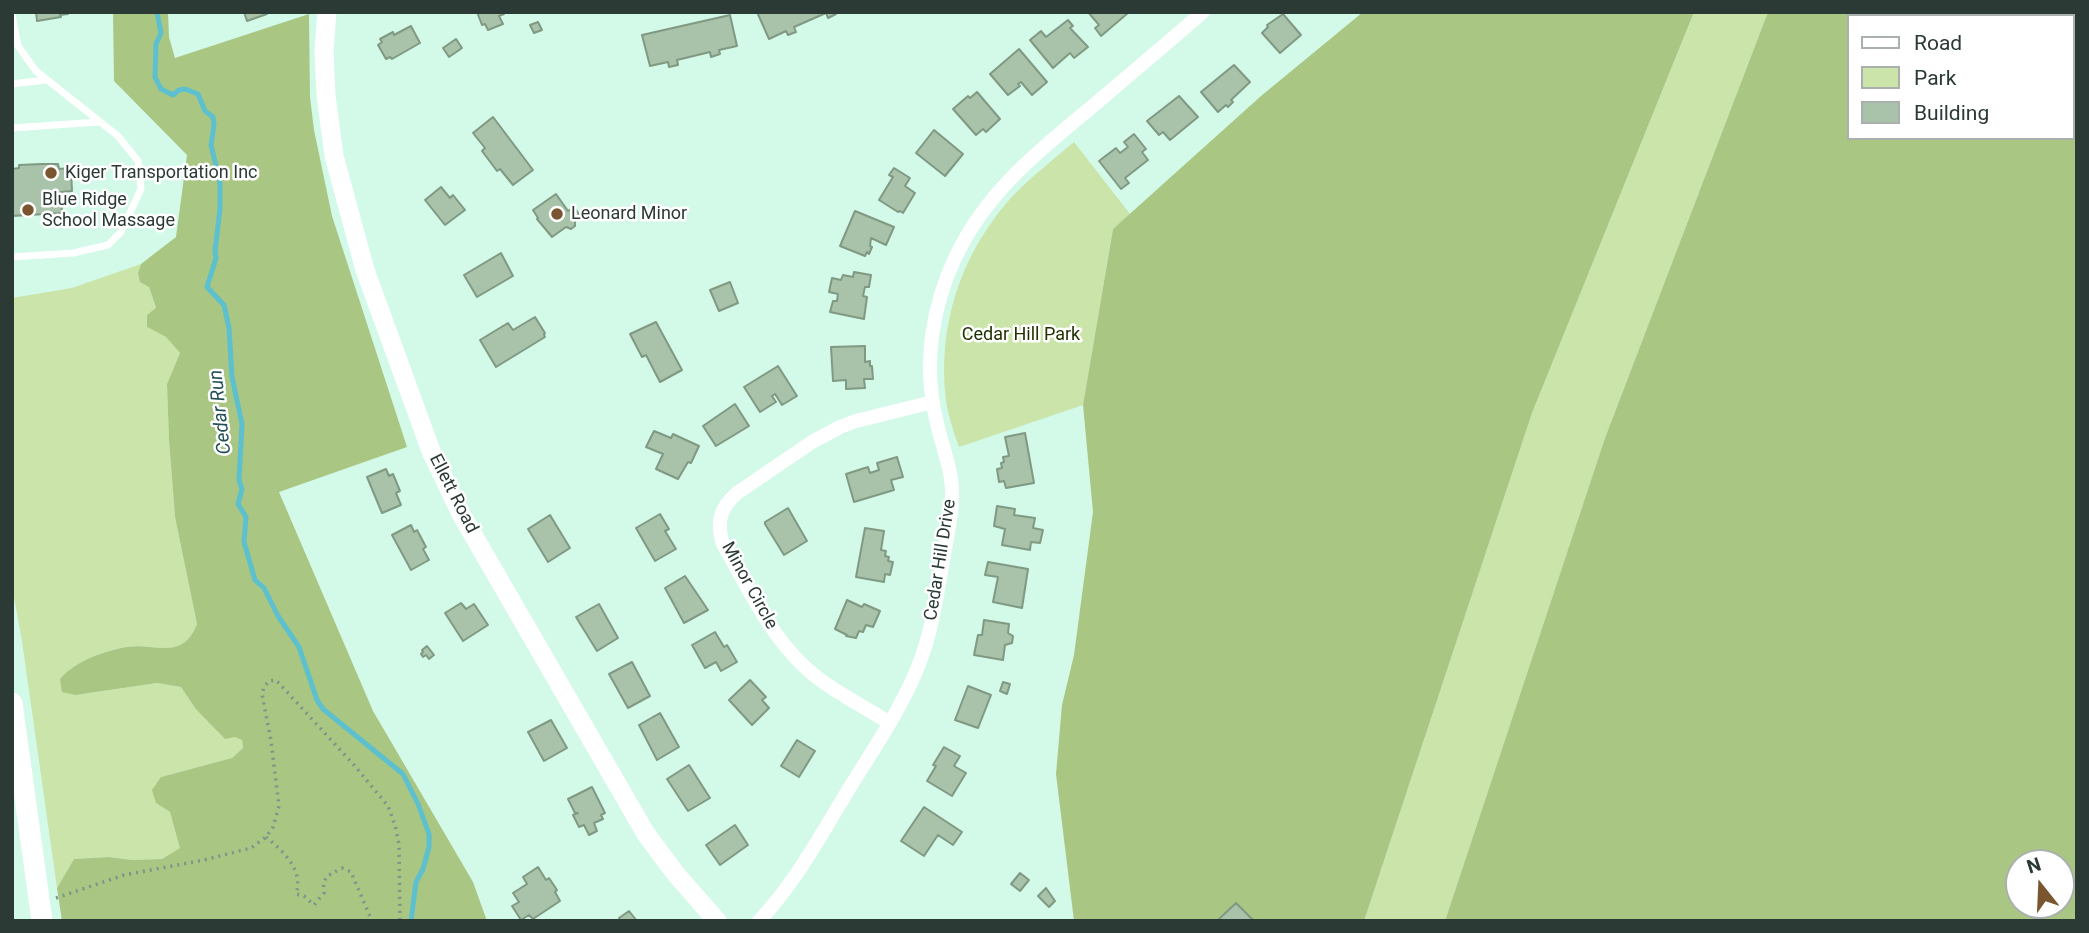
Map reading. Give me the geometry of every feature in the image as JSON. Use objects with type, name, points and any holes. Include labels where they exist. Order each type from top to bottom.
[{"type":"main road","points":[[12,703],[41,910]]},
{"type":"street","name":"Ellett Road","points":[[327,12],[324,51],[326,95],[334,156],[365,270],[431,451],[461,514],[646,834],[675,873],[717,921]]},
{"type":"street","name":"Cedar Hill Drive","points":[[759,921],[788,887],[807,858],[907,691],[923,654],[933,621],[953,496],[950,471],[935,418],[930,355],[940,299],[956,256],[983,210],[1023,165],[1203,12]]},
{"type":"street","name":"Minor Circle","points":[[888,722],[813,675],[786,648],[723,544],[719,522],[727,501],[825,434],[856,421],[933,402]]},
{"type":"lane","points":[[12,13],[18,46],[36,71],[118,136],[138,161],[141,189],[121,232],[108,245],[73,253],[12,257]]},
{"type":"lane","points":[[12,85],[46,79]]},
{"type":"lane","points":[[12,128],[100,122]]},
{"type":"path","points":[[41,910],[53,899],[124,875],[251,848],[266,838],[273,827],[279,806],[262,694],[269,681],[276,680],[388,806],[399,844],[400,921]]},
{"type":"path","points":[[266,838],[290,861],[299,880],[296,894],[304,896],[314,905],[324,893],[323,883],[326,877],[342,868],[351,872],[372,921]]},
{"type":"green space","points":[[113,12],[168,12],[169,37],[175,58],[309,14],[310,97],[332,216],[407,447],[279,492],[373,711],[473,882],[487,921],[62,921],[57,888],[74,859],[162,859],[180,848],[170,812],[156,803],[152,790],[161,777],[232,758],[243,748],[242,740],[235,737],[225,739],[195,708],[181,687],[157,683],[76,695],[62,692],[60,679],[82,662],[127,647],[176,647],[191,636],[197,624],[175,517],[169,440],[167,384],[180,353],[166,337],[147,327],[147,315],[156,308],[149,287],[140,282],[138,273],[141,264],[176,237],[187,155],[114,81]]},
{"type":"green space","points":[[1363,12],[1694,12],[1532,413],[1364,921],[1074,921],[1056,774],[1062,705],[1074,655],[1093,512],[1083,405],[1113,229],[1261,96]]},
{"type":"green space","points":[[1694,12],[1768,12],[1605,438],[1445,921],[1364,921],[1532,413]]},
{"type":"green space","points":[[1768,12],[2077,12],[2077,921],[1445,921],[1605,438]]},
{"type":"green space","name":"Cedar Hill Park","points":[[1074,142],[1130,214],[1113,229],[1083,405],[959,447],[947,406],[944,372],[949,318],[956,292],[978,243],[993,220],[1025,184]]},
{"type":"green space","points":[[141,264],[138,273],[149,287],[156,309],[147,327],[166,337],[180,353],[167,384],[169,440],[175,517],[197,624],[191,636],[176,647],[138,646],[109,651],[82,662],[60,679],[77,695],[157,683],[181,687],[195,708],[242,740],[243,748],[232,758],[161,777],[156,803],[170,812],[181,848],[162,859],[74,859],[57,888],[12,586],[12,298],[72,288]]},
{"type":"building","points":[[36,12],[68,12],[68,14],[37,21]]},
{"type":"building","points":[[244,12],[267,12],[267,14],[247,21]]},
{"type":"building","points":[[477,12],[503,12],[504,14],[499,16],[503,24],[488,30],[485,24],[482,25]]},
{"type":"building","points":[[757,12],[835,12],[836,14],[828,18],[826,13],[794,27],[796,32],[788,35],[786,31],[769,39]]},
{"type":"building","points":[[1088,12],[1128,13],[1101,36],[1095,28],[1099,25]]},
{"type":"building","points":[[1283,14],[1301,35],[1280,53],[1262,33],[1267,25]]},
{"type":"building","points":[[730,15],[737,46],[719,50],[720,54],[711,57],[710,52],[677,60],[678,65],[669,67],[668,62],[650,66],[642,35]]},
{"type":"building","points":[[1068,20],[1073,26],[1070,28],[1088,47],[1074,58],[1070,53],[1053,68],[1030,40],[1041,31],[1046,37]]},
{"type":"building","points":[[538,22],[542,30],[534,33],[530,25]]},
{"type":"building","points":[[411,26],[420,43],[392,59],[386,59],[378,45],[382,42],[380,39]]},
{"type":"building","points":[[456,39],[462,48],[449,57],[443,48]]},
{"type":"building","points":[[1019,49],[1047,82],[1032,95],[1021,82],[1018,84],[1020,86],[1008,95],[990,74]]},
{"type":"building","points":[[1234,65],[1250,82],[1231,100],[1233,102],[1228,107],[1226,105],[1218,112],[1201,92]]},
{"type":"building","points":[[977,92],[1000,119],[986,132],[983,129],[976,135],[953,109]]},
{"type":"building","points":[[1179,96],[1198,117],[1170,140],[1163,132],[1159,135],[1147,121]]},
{"type":"building","points":[[493,117],[533,170],[513,185],[500,169],[497,171],[482,151],[485,148],[473,133]]},
{"type":"building","points":[[934,130],[963,154],[945,176],[916,153]]},
{"type":"building","points":[[1134,134],[1146,149],[1142,152],[1148,160],[1125,178],[1129,183],[1121,189],[1099,161],[1116,148],[1120,153],[1128,147],[1124,142]]},
{"type":"building","points":[[58,164],[59,169],[71,168],[72,191],[61,192],[62,213],[12,216],[12,169],[19,168],[19,165]]},
{"type":"building","points":[[894,168],[910,178],[905,186],[915,193],[903,213],[879,200],[893,177],[889,175]]},
{"type":"building","points":[[441,187],[450,198],[453,195],[465,210],[445,225],[425,200]]},
{"type":"building","name":"Leonard Minor","points":[[556,194],[568,211],[574,207],[581,217],[571,229],[566,227],[552,237],[533,210]]},
{"type":"building","points":[[855,211],[894,227],[886,245],[871,238],[872,247],[865,256],[840,246]]},
{"type":"building","points":[[501,253],[513,276],[477,297],[464,275]]},
{"type":"building","points":[[854,272],[871,275],[869,287],[865,287],[863,296],[867,297],[864,319],[830,312],[838,294],[829,292],[832,278],[841,280],[843,275],[853,277]]},
{"type":"building","points":[[730,282],[738,303],[719,311],[710,290]]},
{"type":"building","points":[[535,317],[545,337],[496,367],[480,340],[508,323],[513,330]]},
{"type":"building","points":[[656,322],[682,370],[660,382],[646,355],[642,357],[630,334]]},
{"type":"building","points":[[865,346],[865,362],[870,361],[873,379],[864,379],[865,388],[846,389],[846,380],[833,381],[831,347]]},
{"type":"building","points":[[778,366],[797,396],[782,405],[775,394],[772,396],[776,402],[760,412],[744,387]]},
{"type":"building","points":[[735,404],[749,426],[716,446],[703,426]]},
{"type":"building","points":[[654,431],[671,438],[673,434],[699,446],[691,463],[688,462],[678,479],[656,469],[663,454],[646,447]]},
{"type":"building","points":[[1025,433],[1034,483],[1006,488],[1004,481],[999,482],[997,469],[1002,468],[1003,457],[1009,456],[1005,437]]},
{"type":"building","points":[[897,457],[903,477],[891,480],[894,490],[854,502],[846,474],[868,467],[870,473],[879,470],[877,463]]},
{"type":"building","points":[[386,469],[389,476],[393,474],[400,491],[396,493],[401,505],[382,513],[367,477]]},
{"type":"building","points":[[997,506],[1015,509],[1014,515],[1035,518],[1033,528],[1043,530],[1040,543],[1031,542],[1030,550],[1002,545],[1005,529],[994,526]]},
{"type":"building","points":[[788,508],[807,541],[784,555],[765,522]]},
{"type":"building","points":[[660,514],[669,529],[665,531],[676,549],[655,561],[636,528]]},
{"type":"building","points":[[550,515],[570,548],[548,562],[528,529]]},
{"type":"building","points":[[411,525],[414,532],[417,530],[426,547],[423,549],[429,560],[411,570],[392,535]]},
{"type":"building","points":[[865,528],[884,531],[881,550],[886,551],[888,561],[893,562],[890,575],[885,574],[884,582],[856,577]]},
{"type":"building","points":[[988,562],[1028,569],[1022,608],[993,602],[998,577],[985,575]]},
{"type":"building","points":[[685,576],[708,610],[684,623],[665,588]]},
{"type":"building","points":[[847,600],[880,611],[873,627],[866,625],[856,638],[846,636],[835,629]]},
{"type":"building","points":[[461,603],[466,609],[474,604],[488,625],[463,641],[445,613]]},
{"type":"building","points":[[599,604],[618,638],[597,651],[576,617]]},
{"type":"building","points":[[984,620],[1009,624],[1008,633],[1013,636],[1012,643],[1005,645],[1003,660],[974,655],[978,635],[982,635]]},
{"type":"building","points":[[715,632],[737,662],[721,671],[716,662],[705,668],[692,645]]},
{"type":"building","points":[[427,646],[434,655],[429,659],[421,654]]},
{"type":"building","points":[[632,662],[650,696],[628,708],[609,674]]},
{"type":"building","points":[[750,680],[766,697],[762,700],[769,708],[752,725],[729,700]]},
{"type":"building","points":[[1003,682],[1010,684],[1007,694],[1000,691]]},
{"type":"building","points":[[968,686],[991,695],[978,728],[955,720]]},
{"type":"building","points":[[660,713],[679,747],[657,760],[639,725]]},
{"type":"building","points":[[551,720],[567,748],[544,761],[528,732]]},
{"type":"building","points":[[797,740],[815,751],[799,777],[781,766]]},
{"type":"building","points":[[944,747],[960,756],[954,766],[966,773],[952,796],[927,781]]},
{"type":"building","points":[[689,765],[710,798],[688,811],[667,779]]},
{"type":"building","points":[[592,787],[605,813],[601,815],[603,819],[594,823],[597,831],[589,835],[584,825],[579,827],[573,815],[578,813],[575,813],[568,799]]},
{"type":"building","points":[[924,807],[962,832],[953,845],[938,835],[924,856],[901,841]]},
{"type":"building","points":[[735,825],[748,845],[720,865],[706,845]]},
{"type":"building","points":[[538,867],[546,880],[549,878],[557,890],[555,892],[560,901],[533,919],[529,915],[521,920],[512,906],[519,902],[513,893],[527,884],[523,877]]},
{"type":"building","points":[[1020,873],[1029,880],[1020,891],[1011,884]]},
{"type":"building","points":[[1046,888],[1055,901],[1049,907],[1038,896]]},
{"type":"building","points":[[1236,903],[1254,921],[1218,920]]},
{"type":"building","points":[[629,911],[637,921],[621,921],[619,918]]},
{"type":"waterway","name":"Cedar Run","points":[[157,12],[161,33],[156,44],[155,77],[161,89],[173,95],[185,89],[198,94],[205,111],[213,117],[211,145],[220,183],[220,209],[216,258],[207,287],[224,305],[229,328],[232,377],[242,424],[239,480],[242,489],[238,504],[246,517],[244,542],[255,580],[264,588],[278,616],[299,647],[317,700],[323,709],[403,774],[418,804],[429,834],[429,847],[416,882],[411,921]]},
{"type":"place","name":"Kiger Transportation Inc","points":[[51,173]]},
{"type":"place","name":"Blue Ridge School Massage","points":[[28,210]]},
{"type":"place","name":"Leonard Minor","points":[[557,214]]}]
